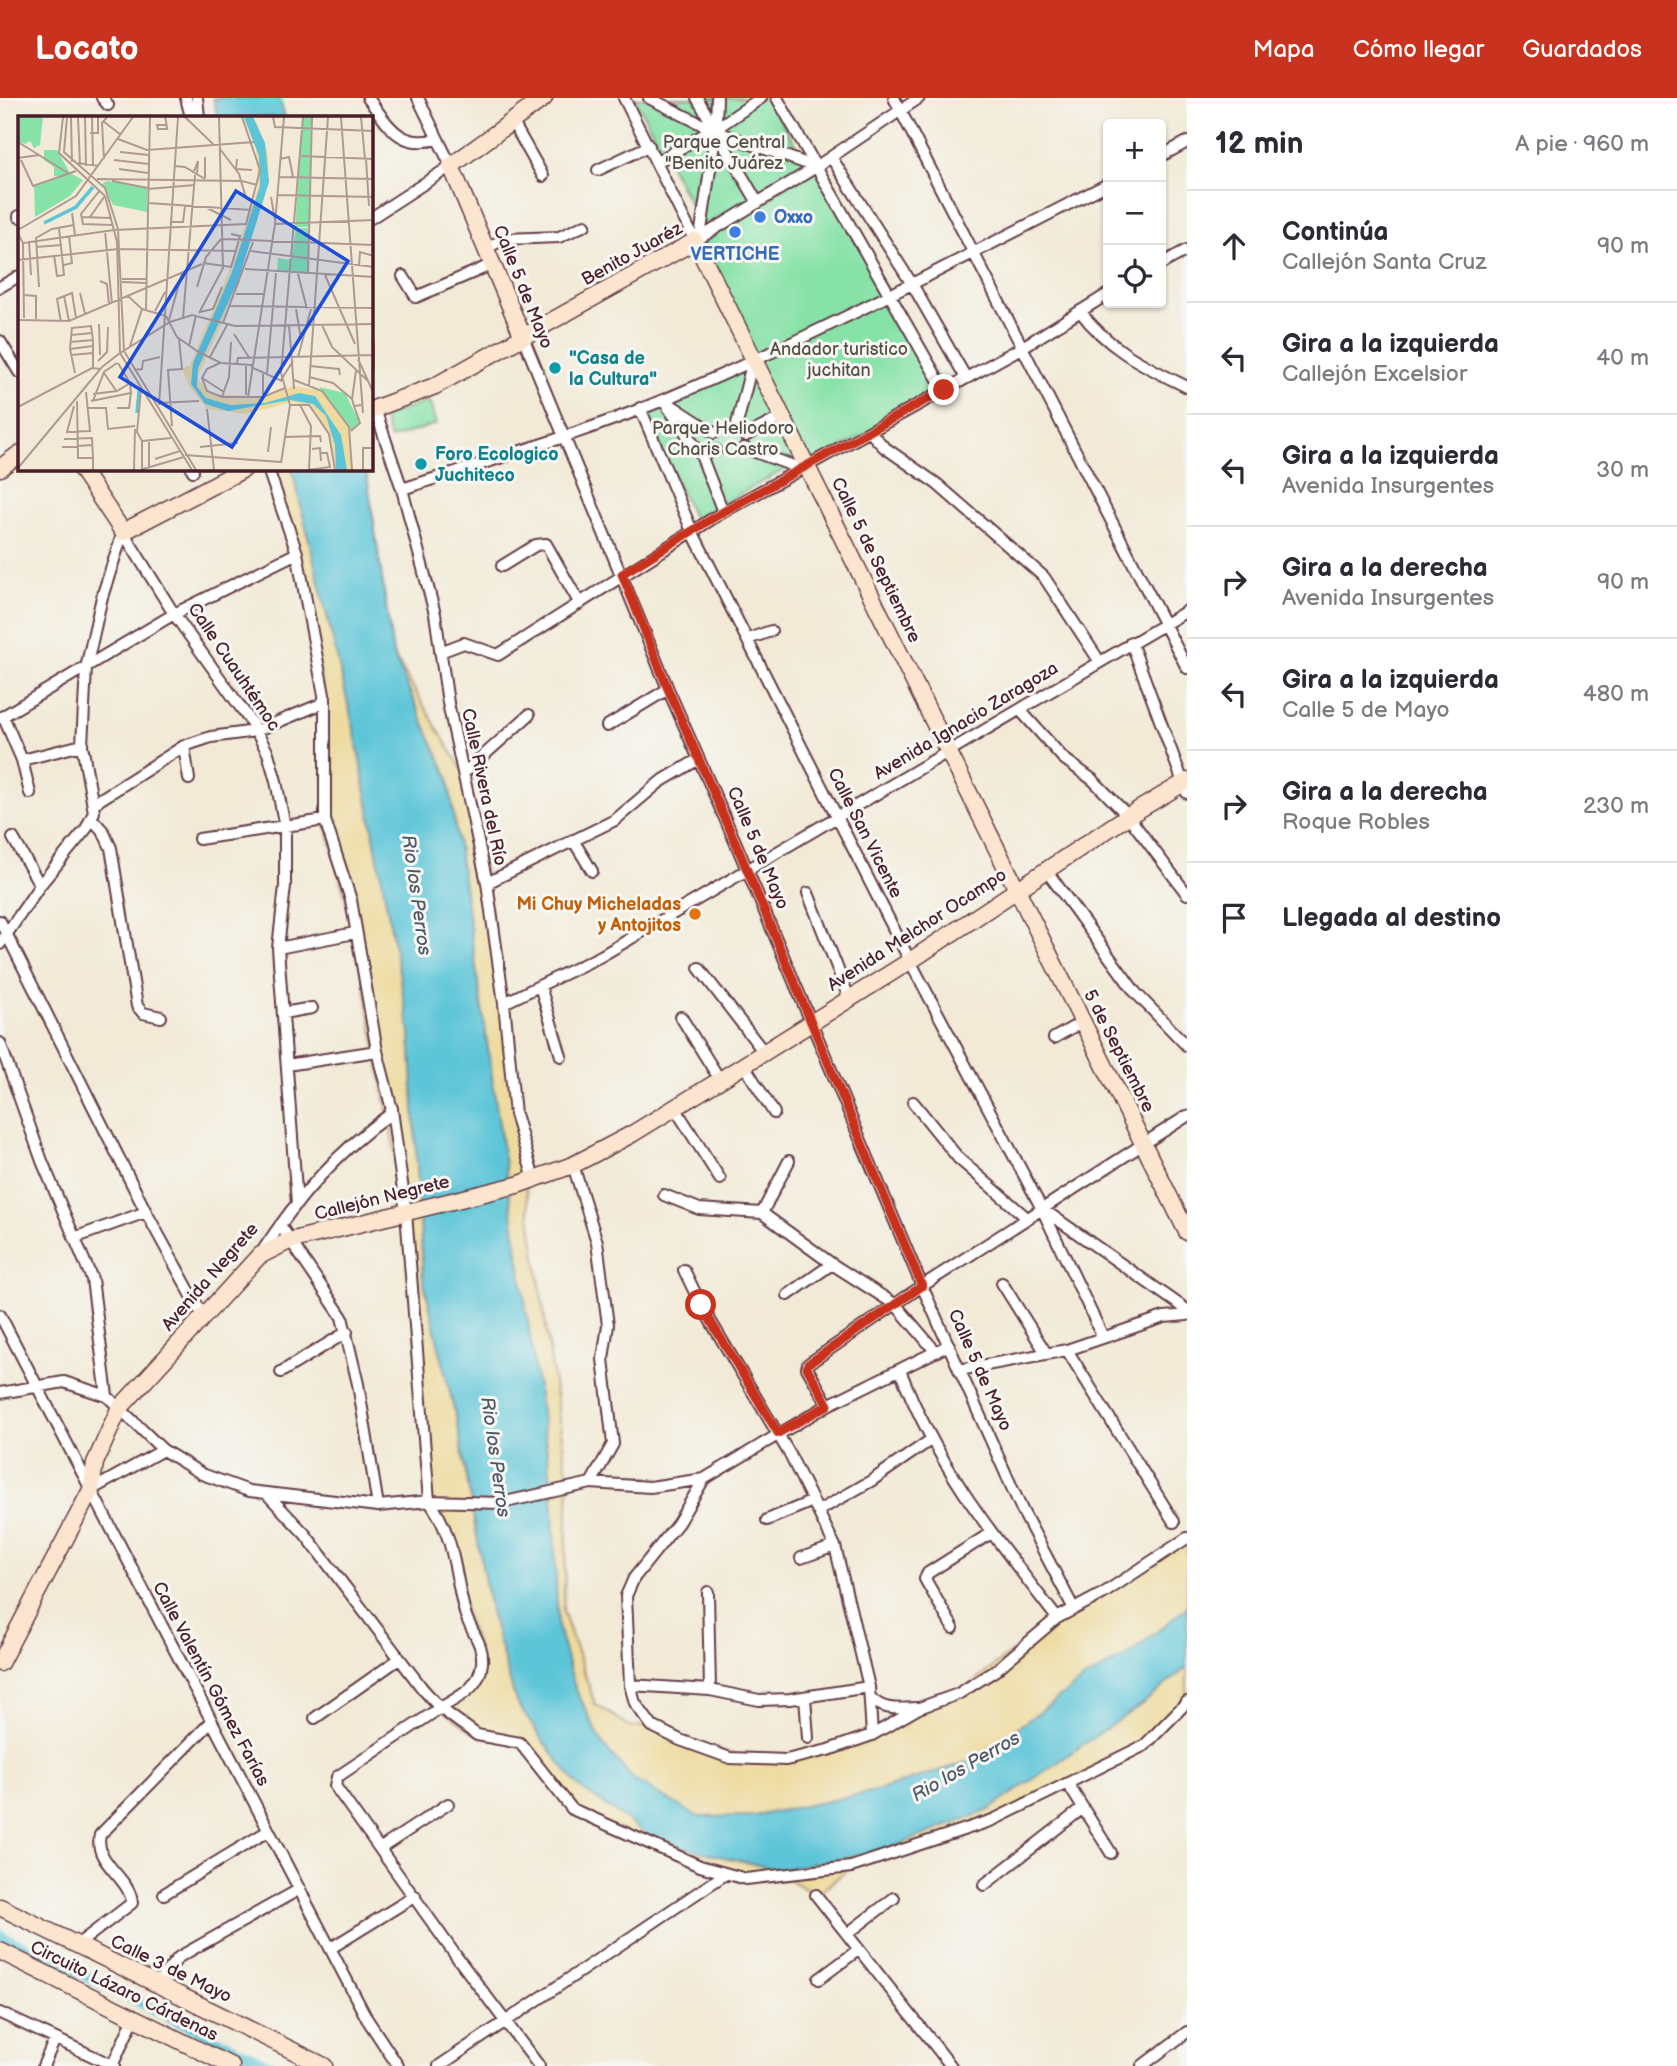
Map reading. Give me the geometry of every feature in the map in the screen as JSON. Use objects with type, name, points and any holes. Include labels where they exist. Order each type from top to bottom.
[{"type":"street","points":[[186,98],[191,116]]},
{"type":"street","points":[[197,98],[199,116]]},
{"type":"street","points":[[368,98],[398,136],[421,144],[438,139]]},
{"type":"street","name":"Calle 5 de Mayo","points":[[418,98],[452,166],[668,689],[747,869],[958,1370],[1022,1510],[1074,1608]]},
{"type":"street","points":[[373,217],[452,166],[544,98]]},
{"type":"street","name":"Calle 5 de Septiembre","points":[[624,98],[698,239],[753,360],[1017,888]]},
{"type":"street","points":[[649,98],[715,129],[816,167]]},
{"type":"street","points":[[697,98],[758,203]]},
{"type":"street","points":[[698,239],[715,129],[717,98]]},
{"type":"street","points":[[657,162],[715,129],[761,98]]},
{"type":"street","points":[[777,98],[944,390]]},
{"type":"street","points":[[894,98],[1187,668]]},
{"type":"street","name":"Benito Juaréz","points":[[373,409],[435,386],[698,239],[816,167],[919,98]]},
{"type":"street","points":[[512,121],[543,176]]},
{"type":"street","points":[[1166,153],[1187,142]]},
{"type":"street","points":[[598,170],[649,146]]},
{"type":"street","points":[[831,157],[912,285],[966,378]]},
{"type":"street","points":[[402,489],[563,437],[663,400],[891,296],[1103,187]]},
{"type":"street","points":[[486,248],[505,239],[559,237],[585,225]]},
{"type":"street","points":[[1166,261],[1187,250]]},
{"type":"street","points":[[403,276],[416,298],[493,264]]},
{"type":"street","points":[[0,287],[18,277]]},
{"type":"street","points":[[440,652],[464,643],[498,655],[723,512],[1021,348],[1103,297]]},
{"type":"street","points":[[1080,311],[1107,342],[1137,364],[1187,387]]},
{"type":"street","points":[[0,341],[10,358]]},
{"type":"street","points":[[737,424],[753,360]]},
{"type":"street","points":[[663,400],[714,433]]},
{"type":"street","points":[[663,400],[701,455],[723,512]]},
{"type":"street","name":"Calle San Vicente","points":[[640,408],[692,531],[910,961],[1042,1209],[1104,1337]]},
{"type":"street","name":"Calle Rivera del Río","points":[[373,409],[402,489],[435,614],[440,652],[487,883],[505,1003],[515,1114],[534,1179]]},
{"type":"street","points":[[745,436],[782,417]]},
{"type":"street","points":[[870,432],[884,447],[937,484],[1044,577],[1100,662]]},
{"type":"street","points":[[744,448],[806,467]]},
{"type":"street","points":[[701,455],[716,450]]},
{"type":"street","points":[[0,468],[18,455]]},
{"type":"street","name":"Calle Cuauhtémoc","points":[[82,471],[268,753],[285,827],[285,886],[278,948],[298,1204]]},
{"type":"street","points":[[3,939],[40,885],[92,819],[93,804],[82,745],[86,668],[102,597],[123,532],[240,471]]},
{"type":"street","points":[[269,471],[297,553],[325,700],[325,820],[351,900],[377,1051],[392,1110],[406,1213],[429,1501],[441,1517],[450,1540],[466,1615],[481,1645],[482,1665],[470,1691],[337,1777],[335,1786],[539,2066]]},
{"type":"street","points":[[502,566],[536,545],[546,544],[580,604]]},
{"type":"street","points":[[30,793],[22,760],[2,717],[174,614],[297,553]]},
{"type":"street","name":"Avenida Ignacio Zaragoza","points":[[505,1003],[601,956],[1187,611]]},
{"type":"street","points":[[748,639],[771,631]]},
{"type":"street","points":[[1131,642],[1186,786]]},
{"type":"street","points":[[607,726],[668,689]]},
{"type":"street","points":[[93,804],[184,746],[211,737],[256,731],[321,705],[325,700]]},
{"type":"street","points":[[1020,710],[1063,758],[1093,780],[1128,816],[1187,894]]},
{"type":"street","points":[[464,772],[529,715]]},
{"type":"street","points":[[22,760],[82,745]]},
{"type":"street","points":[[184,746],[189,779]]},
{"type":"street","points":[[487,883],[615,820],[660,782],[699,759]]},
{"type":"street","name":"Avenida Melchor Ocampo","points":[[517,1185],[573,1165],[675,1108],[809,1021],[910,961],[1128,816],[1186,786]]},
{"type":"street","points":[[92,819],[103,831],[111,848],[136,1006],[143,1013],[161,1017]]},
{"type":"street","points":[[199,839],[325,820]]},
{"type":"street","points":[[13,838],[40,885]]},
{"type":"street","points":[[573,840],[592,871]]},
{"type":"street","points":[[1046,870],[1135,992],[1187,1046]]},
{"type":"street","name":"5 de Septiembre","points":[[1017,888],[1187,1231]]},
{"type":"street","points":[[808,893],[849,998]]},
{"type":"street","points":[[0,921],[3,939],[203,1316]]},
{"type":"street","points":[[278,948],[355,933]]},
{"type":"street","points":[[699,968],[764,1051]]},
{"type":"street","points":[[540,986],[561,1056]]},
{"type":"street","points":[[283,1013],[312,1008]]},
{"type":"street","points":[[681,1017],[720,1080]]},
{"type":"street","points":[[1054,1038],[1082,1022]]},
{"type":"street","points":[[0,1043],[42,1161],[96,1294],[107,1396]]},
{"type":"street","points":[[287,1065],[377,1051]]},
{"type":"street","points":[[744,1065],[775,1113]]},
{"type":"street","points":[[913,1102],[959,1159],[1027,1218]]},
{"type":"street","points":[[675,1108],[720,1179]]},
{"type":"street","name":"Avenida Negrete","points":[[0,1663],[91,1490],[96,1463],[119,1409],[259,1256],[280,1225],[342,1152],[392,1110]]},
{"type":"street","points":[[828,1405],[807,1368],[808,1364],[922,1286],[1187,1116]]},
{"type":"street","points":[[762,1213],[789,1161]]},
{"type":"street","points":[[573,1165],[597,1242],[608,1325],[603,1359],[613,1444],[592,1483]]},
{"type":"street","name":"Callejón Negrete","points":[[259,1256],[289,1241],[517,1185]]},
{"type":"street","points":[[664,1195],[699,1209],[762,1213],[832,1264],[897,1305],[936,1352]]},
{"type":"street","points":[[1042,1209],[1187,1312]]},
{"type":"street","points":[[74,1238],[146,1212]]},
{"type":"street","points":[[280,1225],[336,1305],[347,1332],[378,1506]]},
{"type":"street","points":[[788,1295],[832,1264]]},
{"type":"street","points":[[684,1270],[695,1294],[778,1433],[835,1546],[870,1692],[872,1735]]},
{"type":"street","points":[[1002,1283],[1046,1353]]},
{"type":"street","points":[[958,1370],[1067,1350],[1164,1317],[1187,1312]]},
{"type":"street","name":"Calle Valentín Gómez Farías","points":[[0,1315],[367,2019],[398,2066]]},
{"type":"street","points":[[281,1372],[347,1332]]},
{"type":"street","points":[[0,1394],[36,1385],[64,1382],[107,1396],[163,1450],[221,1482],[267,1494],[378,1506],[429,1501],[501,1503],[592,1483],[650,1487],[704,1479],[828,1405],[949,1345]]},
{"type":"street","points":[[1067,1350],[1174,1522]]},
{"type":"street","points":[[900,1370],[932,1439],[966,1500],[1057,1618]]},
{"type":"street","points":[[766,1520],[816,1506],[871,1481],[932,1439]]},
{"type":"street","points":[[91,1490],[163,1450]]},
{"type":"street","points":[[704,1479],[678,1523],[634,1578],[626,1596],[630,1685],[635,1703],[652,1726],[680,1740],[730,1758],[786,1760],[872,1735],[919,1708],[958,1694],[996,1670],[1057,1618],[1104,1593],[1187,1538]]},
{"type":"street","points":[[267,1494],[305,1534],[399,1659],[440,1708],[477,1735],[520,1744],[572,1809],[724,1875],[746,1879],[851,1867],[993,1820],[1145,1745],[1187,1702]]},
{"type":"street","points":[[953,1628],[925,1578],[928,1573],[991,1533]]},
{"type":"street","points":[[800,1558],[835,1546]]},
{"type":"street","points":[[708,1592],[710,1690]]},
{"type":"street","points":[[315,1718],[399,1659]]},
{"type":"street","points":[[630,1685],[710,1690],[759,1700],[870,1692]]},
{"type":"street","points":[[870,1692],[876,1703],[893,1710],[919,1708]]},
{"type":"street","points":[[805,1697],[808,1738]]},
{"type":"street","points":[[77,1945],[132,1903],[128,1891],[100,1852],[100,1835],[211,1722]]},
{"type":"street","points":[[1068,1784],[1111,1853]]},
{"type":"street","points":[[381,1848],[448,1804]]},
{"type":"street","points":[[984,1885],[1083,1808]]},
{"type":"street","points":[[164,1894],[268,1832]]},
{"type":"street","points":[[439,2066],[724,1875]]},
{"type":"street","points":[[156,1984],[179,1957],[300,1889]]},
{"type":"street","points":[[816,1895],[951,2066]]},
{"type":"street","points":[[331,1948],[415,1896]]},
{"type":"street","points":[[847,1934],[894,1898]]},
{"type":"street","name":"Calle 3 de Mayo","points":[[0,1907],[324,2066]]},
{"type":"street","points":[[819,1979],[858,1950]]},
{"type":"street","name":"Circuito Lázaro Cárdenas","points":[[0,1951],[134,2018],[209,2061],[228,2065]]},
{"type":"street","points":[[1,2017],[113,2066],[134,2018]]},
{"type":"street","points":[[1142,2066],[1187,2032]]},
{"type":"street","points":[[43,2066],[55,2039]]},
{"type":"green space","name":"Parque Central \"Benito Juárez","points":[[635,98],[767,98],[809,166],[702,227]]},
{"type":"green space","name":"Andador turistico juchitan","points":[[816,167],[944,390],[809,466],[800,461],[694,519],[642,409],[753,361],[695,241]]},
{"type":"green space","points":[[429,401],[436,424],[390,439],[383,417]]},
{"type":"sand","points":[[269,471],[366,471],[393,654],[464,773],[487,883],[524,1150],[525,1182],[569,1487],[563,1611],[595,1704],[631,1727],[652,1726],[680,1740],[754,1760],[828,1750],[958,1694],[1057,1618],[1187,1538],[1187,1702],[1145,1745],[993,1820],[851,1867],[816,1895],[782,1875],[724,1875],[572,1809],[521,1744],[477,1735],[440,1708],[470,1691],[482,1665],[466,1615],[450,1540],[429,1501],[406,1213],[355,933],[325,820],[325,700],[297,553]]},
{"type":"water","points":[[213,98],[279,98],[285,116],[218,116]]},
{"type":"water","name":"Rio los Perros","points":[[292,471],[366,471],[393,654],[448,777],[552,1485],[558,1628],[575,1688],[603,1745],[634,1780],[699,1817],[755,1816],[876,1791],[973,1760],[1086,1678],[1127,1656],[1187,1607],[1187,1667],[1145,1702],[987,1811],[885,1850],[779,1870],[656,1841],[578,1786],[516,1702],[490,1611],[457,1422],[423,1279],[410,1032],[355,733]]},
{"type":"waterway","points":[[0,1935],[272,2066]]},
{"type":"place","name":"Oxxo","points":[[760,217]]},
{"type":"place","name":"VERTICHE","points":[[735,232]]},
{"type":"place","name":"\"Casa de la Cultura\"","points":[[555,368]]},
{"type":"place","name":"Foro Ecologico Juchiteco","points":[[421,464]]},
{"type":"place","name":"Mi Chuy Micheladas y Antojitos","points":[[695,914]]},
{"type":"route","points":[[701,1305],[778,1433],[828,1405],[807,1368],[808,1364],[922,1286],[668,689],[622,574],[723,512],[944,390]]},
{"type":"park label","name":"Parque Heliodoro Charis Castro","points":[[723,438]]}]
